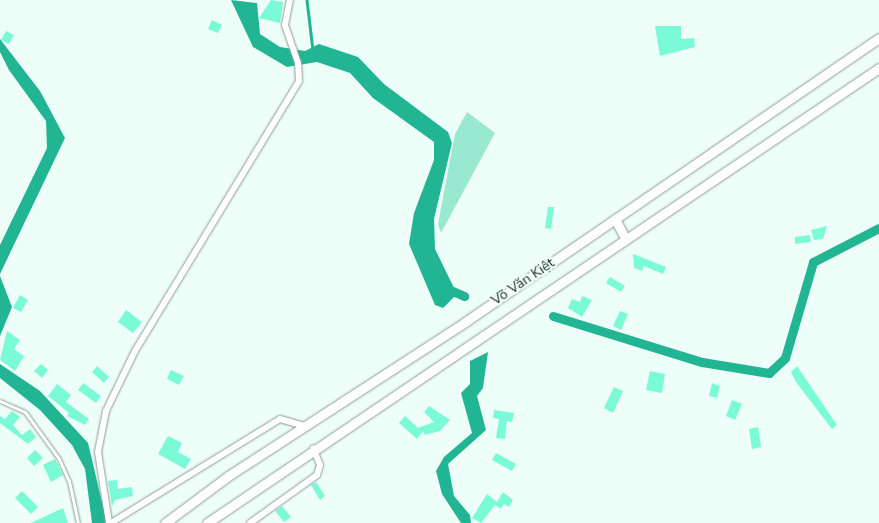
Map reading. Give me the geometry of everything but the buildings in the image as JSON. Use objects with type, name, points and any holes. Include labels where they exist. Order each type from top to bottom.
[{"type":"main road","name":"Võ Văn Kiệt","points":[[166,523],[305,426],[615,220],[879,38]]},
{"type":"main road","name":"Võ Văn Kiệt","points":[[207,523],[312,448],[879,68]]},
{"type":"main road","points":[[615,220],[625,238]]},
{"type":"street","points":[[290,0],[285,19],[300,71],[290,95],[113,394],[98,447],[110,523],[280,418],[305,426]]},
{"type":"street","points":[[250,523],[316,475],[320,465],[312,448]]},
{"type":"lane","points":[[0,401],[25,412],[59,459],[69,481],[78,523]]},
{"type":"shaded area","points":[[231,0],[257,3],[260,34],[280,47],[305,51],[319,44],[358,57],[384,84],[448,132],[452,143],[434,219],[435,249],[457,294],[443,308],[435,305],[409,244],[414,213],[434,160],[434,142],[373,98],[350,73],[317,62],[287,67],[253,47]]},
{"type":"shaded area","points":[[0,39],[40,91],[65,138],[0,274],[0,245],[47,148],[46,121],[9,70],[0,52]]},
{"type":"shaded area","points":[[467,112],[495,133],[441,233],[438,224],[455,134]]},
{"type":"shaded area","points":[[0,276],[12,307],[0,336]]},
{"type":"shaded area","points":[[488,352],[483,388],[477,396],[486,430],[448,464],[454,496],[470,515],[471,523],[461,523],[442,494],[436,471],[444,457],[472,433],[461,393],[470,384],[470,361]]},
{"type":"shaded area","points":[[0,364],[40,391],[88,443],[107,523],[92,523],[85,469],[72,445],[40,410],[0,378]]},
{"type":"waterway","points":[[307,0],[313,50]]},
{"type":"waterway","points":[[553,316],[702,362],[769,373],[785,358],[813,262],[879,228]]},
{"type":"waterway","points":[[446,288],[464,296]]}]
